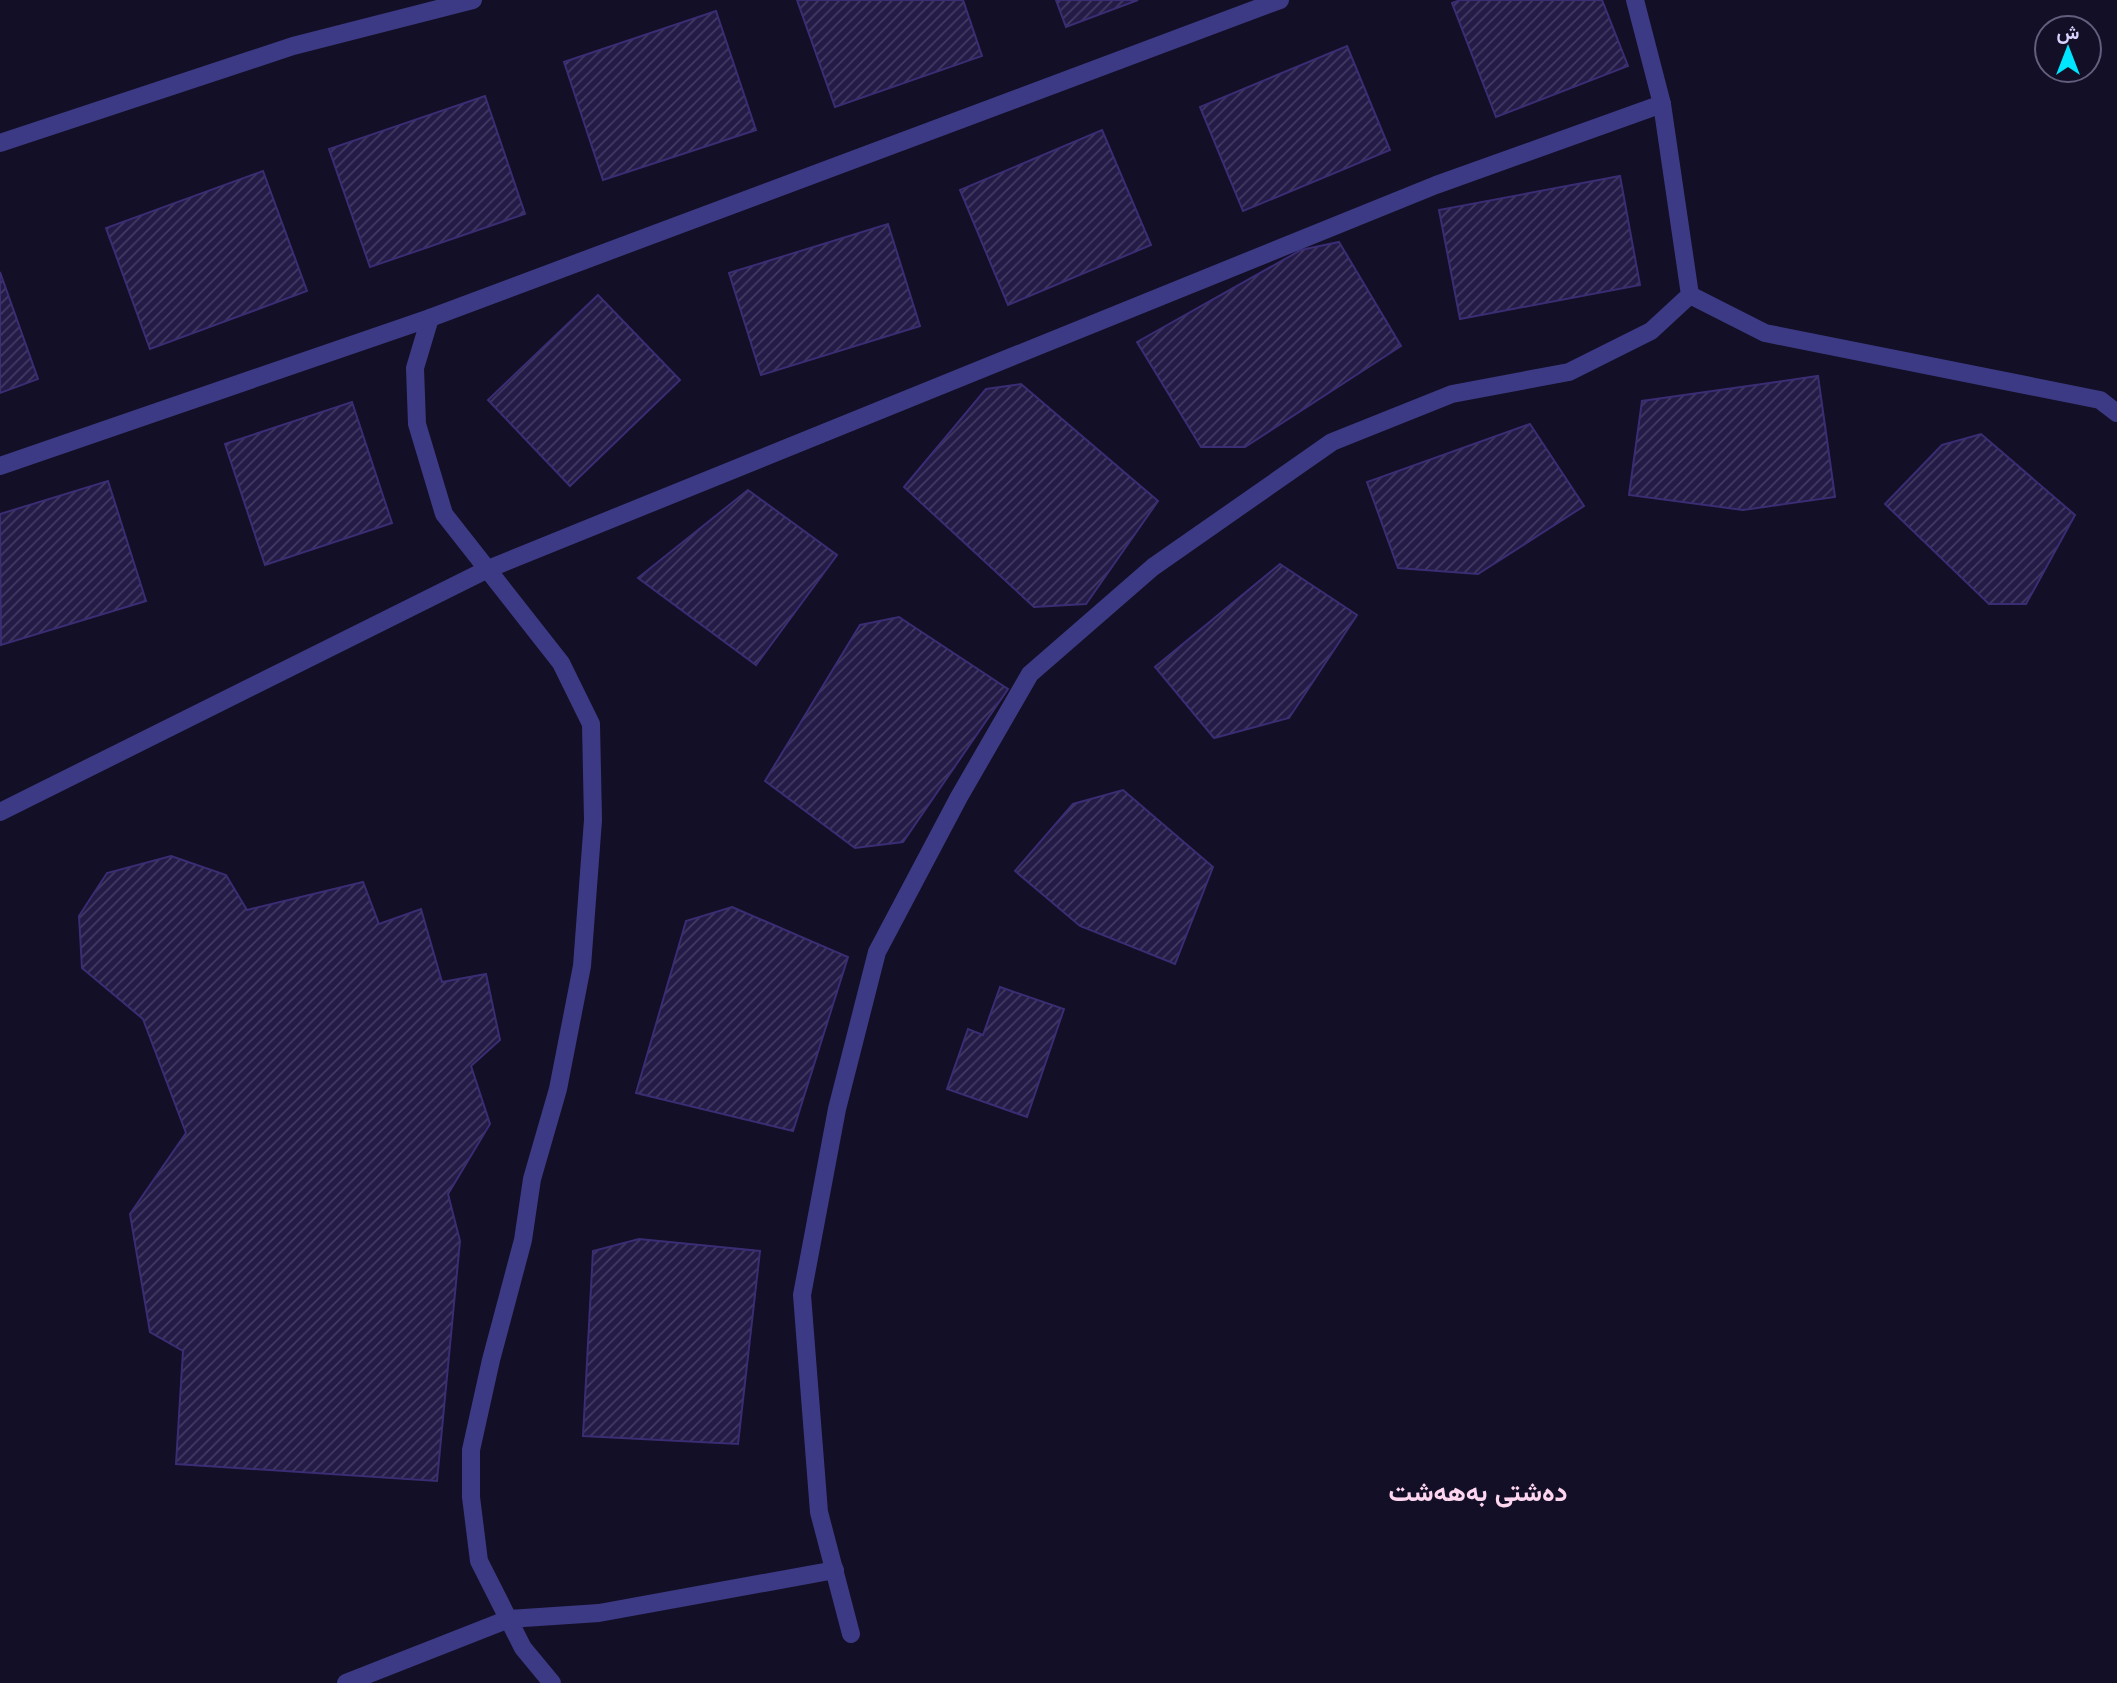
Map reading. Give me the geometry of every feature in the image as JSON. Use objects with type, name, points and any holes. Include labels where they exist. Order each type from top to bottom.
[{"type":"street","points":[[0,144],[293,46],[472,0]]},
{"type":"street","points":[[0,466],[430,318],[1280,0]]},
{"type":"street","points":[[1635,0],[1662,104],[1690,295]]},
{"type":"street","points":[[0,812],[488,569],[1436,184],[1662,104]]},
{"type":"street","points":[[1690,295],[1765,333],[2100,400],[2117,413]]},
{"type":"street","points":[[851,1634],[819,1512],[802,1295],[837,1109],[877,952],[959,797],[1030,674],[1153,567],[1332,442],[1452,394],[1569,372],[1651,331],[1690,295]]},
{"type":"street","points":[[430,318],[415,368],[418,424],[444,514],[561,663],[591,724],[593,820],[582,967],[558,1089],[532,1179],[523,1240],[491,1360],[471,1450],[471,1497],[479,1561],[523,1648],[552,1683]]},
{"type":"street","points":[[345,1683],[509,1619],[600,1614],[835,1570]]},
{"type":"building","points":[[797,0],[963,0],[982,56],[835,107]]},
{"type":"building","points":[[1056,0],[1138,0],[1066,27]]},
{"type":"building","points":[[1460,0],[1602,0],[1628,66],[1496,117],[1452,3]]},
{"type":"building","points":[[716,11],[756,130],[603,180],[564,62]]},
{"type":"building","points":[[1347,46],[1390,150],[1243,211],[1200,107]]},
{"type":"building","points":[[485,96],[525,214],[370,267],[329,149]]},
{"type":"building","points":[[1102,130],[1151,245],[1008,305],[960,190]]},
{"type":"building","points":[[263,171],[307,291],[150,349],[106,228]]},
{"type":"building","points":[[1620,176],[1640,285],[1460,319],[1439,210]]},
{"type":"building","points":[[888,224],[920,326],[761,375],[729,273]]},
{"type":"building","points":[[1339,242],[1401,346],[1245,447],[1201,447],[1137,342],[1301,250]]},
{"type":"building","points":[[0,272],[38,379],[0,393]]},
{"type":"building","points":[[598,295],[680,380],[570,486],[488,400]]},
{"type":"building","points":[[1818,376],[1835,497],[1743,510],[1629,495],[1642,401]]},
{"type":"building","points":[[1021,384],[1158,501],[1086,604],[1034,607],[904,487],[986,389]]},
{"type":"building","points":[[352,402],[392,523],[265,565],[225,444]]},
{"type":"building","points":[[1530,424],[1584,506],[1478,574],[1398,568],[1367,482]]},
{"type":"building","points":[[1981,434],[2075,515],[2026,604],[1989,604],[1885,504],[1942,445]]},
{"type":"building","points":[[108,481],[146,601],[1,645],[0,514]]},
{"type":"building","points":[[748,490],[837,555],[756,665],[638,578]]},
{"type":"building","points":[[1280,564],[1357,615],[1289,718],[1214,738],[1155,667]]},
{"type":"building","points":[[899,617],[1008,689],[903,842],[855,848],[765,781],[860,625]]},
{"type":"building","points":[[1123,790],[1213,867],[1175,964],[1080,926],[1015,871],[1073,804]]},
{"type":"building","points":[[171,856],[226,875],[247,910],[363,882],[379,924],[421,909],[442,982],[486,974],[500,1040],[471,1066],[490,1124],[448,1194],[460,1241],[437,1481],[176,1464],[183,1351],[150,1332],[130,1214],[186,1133],[143,1019],[82,968],[79,916],[107,873]]},
{"type":"building","points":[[732,907],[848,957],[793,1131],[636,1093],[686,921]]},
{"type":"building","points":[[1000,987],[1064,1009],[1027,1117],[947,1089],[968,1029],[983,1035]]},
{"type":"building","points":[[639,1239],[760,1251],[738,1444],[583,1436],[593,1251]]},
{"type":"district","name":"ده‌شتی به‌هه‌شت","points":[[1478,1492]]}]
